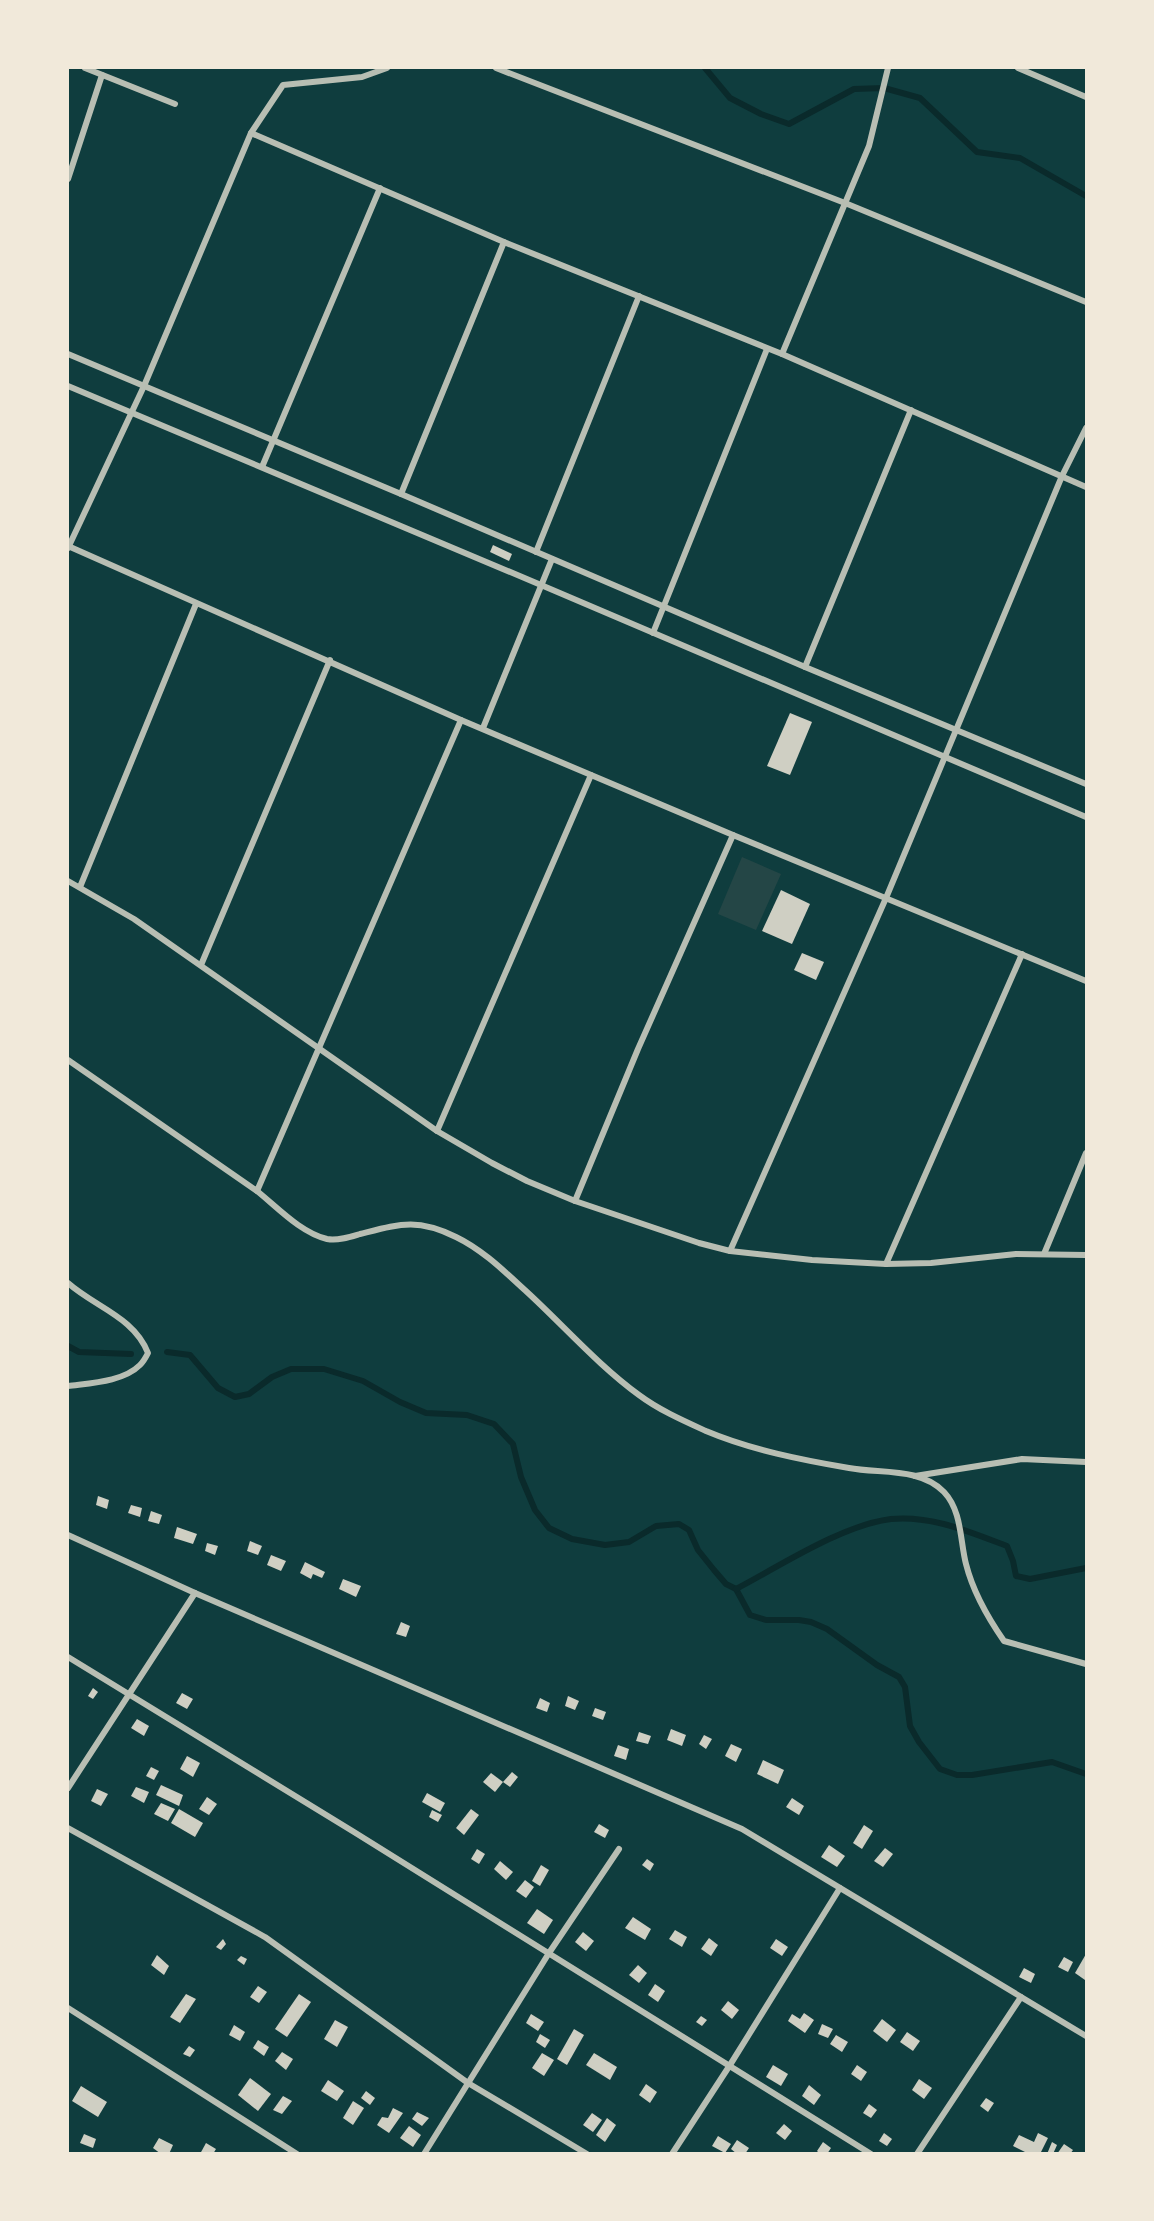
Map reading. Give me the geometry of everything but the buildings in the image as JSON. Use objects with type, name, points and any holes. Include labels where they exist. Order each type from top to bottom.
[{"type":"street","points":[[85,68],[175,104]]},
{"type":"street","points":[[387,68],[362,76],[283,85],[251,133],[144,386],[68,547],[330,660],[461,720],[1086,981]]},
{"type":"street","points":[[496,68],[845,203],[1086,302]]},
{"type":"street","points":[[782,354],[869,146],[888,68]]},
{"type":"street","points":[[1018,68],[1086,97]]},
{"type":"street","points":[[68,179],[102,75]]},
{"type":"street","points":[[251,133],[504,242],[782,354],[1086,487]]},
{"type":"street","points":[[262,467],[380,188]]},
{"type":"street","points":[[401,494],[504,242]]},
{"type":"street","points":[[536,552],[639,296]]},
{"type":"street","points":[[652,633],[767,349]]},
{"type":"street","points":[[68,354],[1086,784]]},
{"type":"street","points":[[68,386],[1086,817]]},
{"type":"street","points":[[805,667],[911,410]]},
{"type":"street","points":[[730,1251],[886,898],[1062,476],[1086,428]]},
{"type":"street","points":[[483,728],[552,559]]},
{"type":"street","points":[[80,887],[196,604]]},
{"type":"street","points":[[201,965],[330,660]]},
{"type":"street","points":[[257,1191],[461,720]]},
{"type":"street","points":[[437,1131],[591,775]]},
{"type":"street","points":[[575,1201],[638,1049],[733,835]]},
{"type":"street","points":[[68,881],[134,919],[437,1131],[527,1181],[575,1201],[699,1243],[730,1251],[812,1260],[931,1263],[1016,1254],[1086,1255]]},
{"type":"street","points":[[886,1263],[1022,954]]},
{"type":"street","points":[[68,1060],[257,1191],[299,1225],[318,1236],[330,1240],[400,1224],[421,1224],[459,1238],[484,1254],[640,1396],[706,1431],[731,1441],[852,1469],[914,1476],[1022,1459],[1086,1462]]},
{"type":"street","points":[[1044,1254],[1086,1153]]},
{"type":"street","points":[[68,1283],[77,1292],[126,1323],[143,1340],[148,1353],[141,1365],[129,1373],[110,1379],[68,1386]]},
{"type":"street","points":[[914,1476],[931,1483],[944,1492],[951,1502],[961,1529],[966,1565],[986,1615],[1004,1641],[1086,1664]]},
{"type":"street","points":[[68,1534],[195,1593],[742,1828],[1086,2036]]},
{"type":"street","points":[[68,1788],[195,1593]]},
{"type":"street","points":[[68,1658],[871,2154]]},
{"type":"street","points":[[68,1828],[265,1937],[468,2083],[588,2154]]},
{"type":"street","points":[[424,2154],[549,1953],[619,1849]]},
{"type":"street","points":[[672,2154],[840,1888]]},
{"type":"street","points":[[917,2154],[1022,1997]]},
{"type":"street","points":[[68,2008],[297,2154]]},
{"type":"shaded area","points":[[742,857],[781,874],[756,930],[718,914]]},
{"type":"waterway","points":[[705,68],[730,98],[761,114],[789,124],[854,89],[884,88],[920,98],[977,152],[1020,158],[1086,196]]},
{"type":"waterway","points":[[68,1346],[79,1352],[131,1354]]},
{"type":"waterway","points":[[167,1352],[190,1355],[218,1388],[235,1397],[249,1394],[272,1377],[291,1369],[324,1369],[363,1381],[400,1402],[426,1413],[467,1415],[494,1424],[513,1444],[521,1477],[535,1510],[549,1528],[572,1539],[605,1545],[629,1542],[656,1526],[679,1524],[689,1530],[698,1550],[726,1584],[736,1589],[750,1615],[766,1620],[811,1622],[827,1629],[877,1665],[899,1677],[905,1687],[910,1726],[940,1769],[957,1775],[972,1775],[1052,1762],[1086,1774]]},
{"type":"waterway","points":[[736,1589],[791,1558],[852,1529],[891,1519],[906,1518],[936,1522],[965,1530],[1007,1546],[1016,1576],[1030,1579],[1086,1568]]}]
